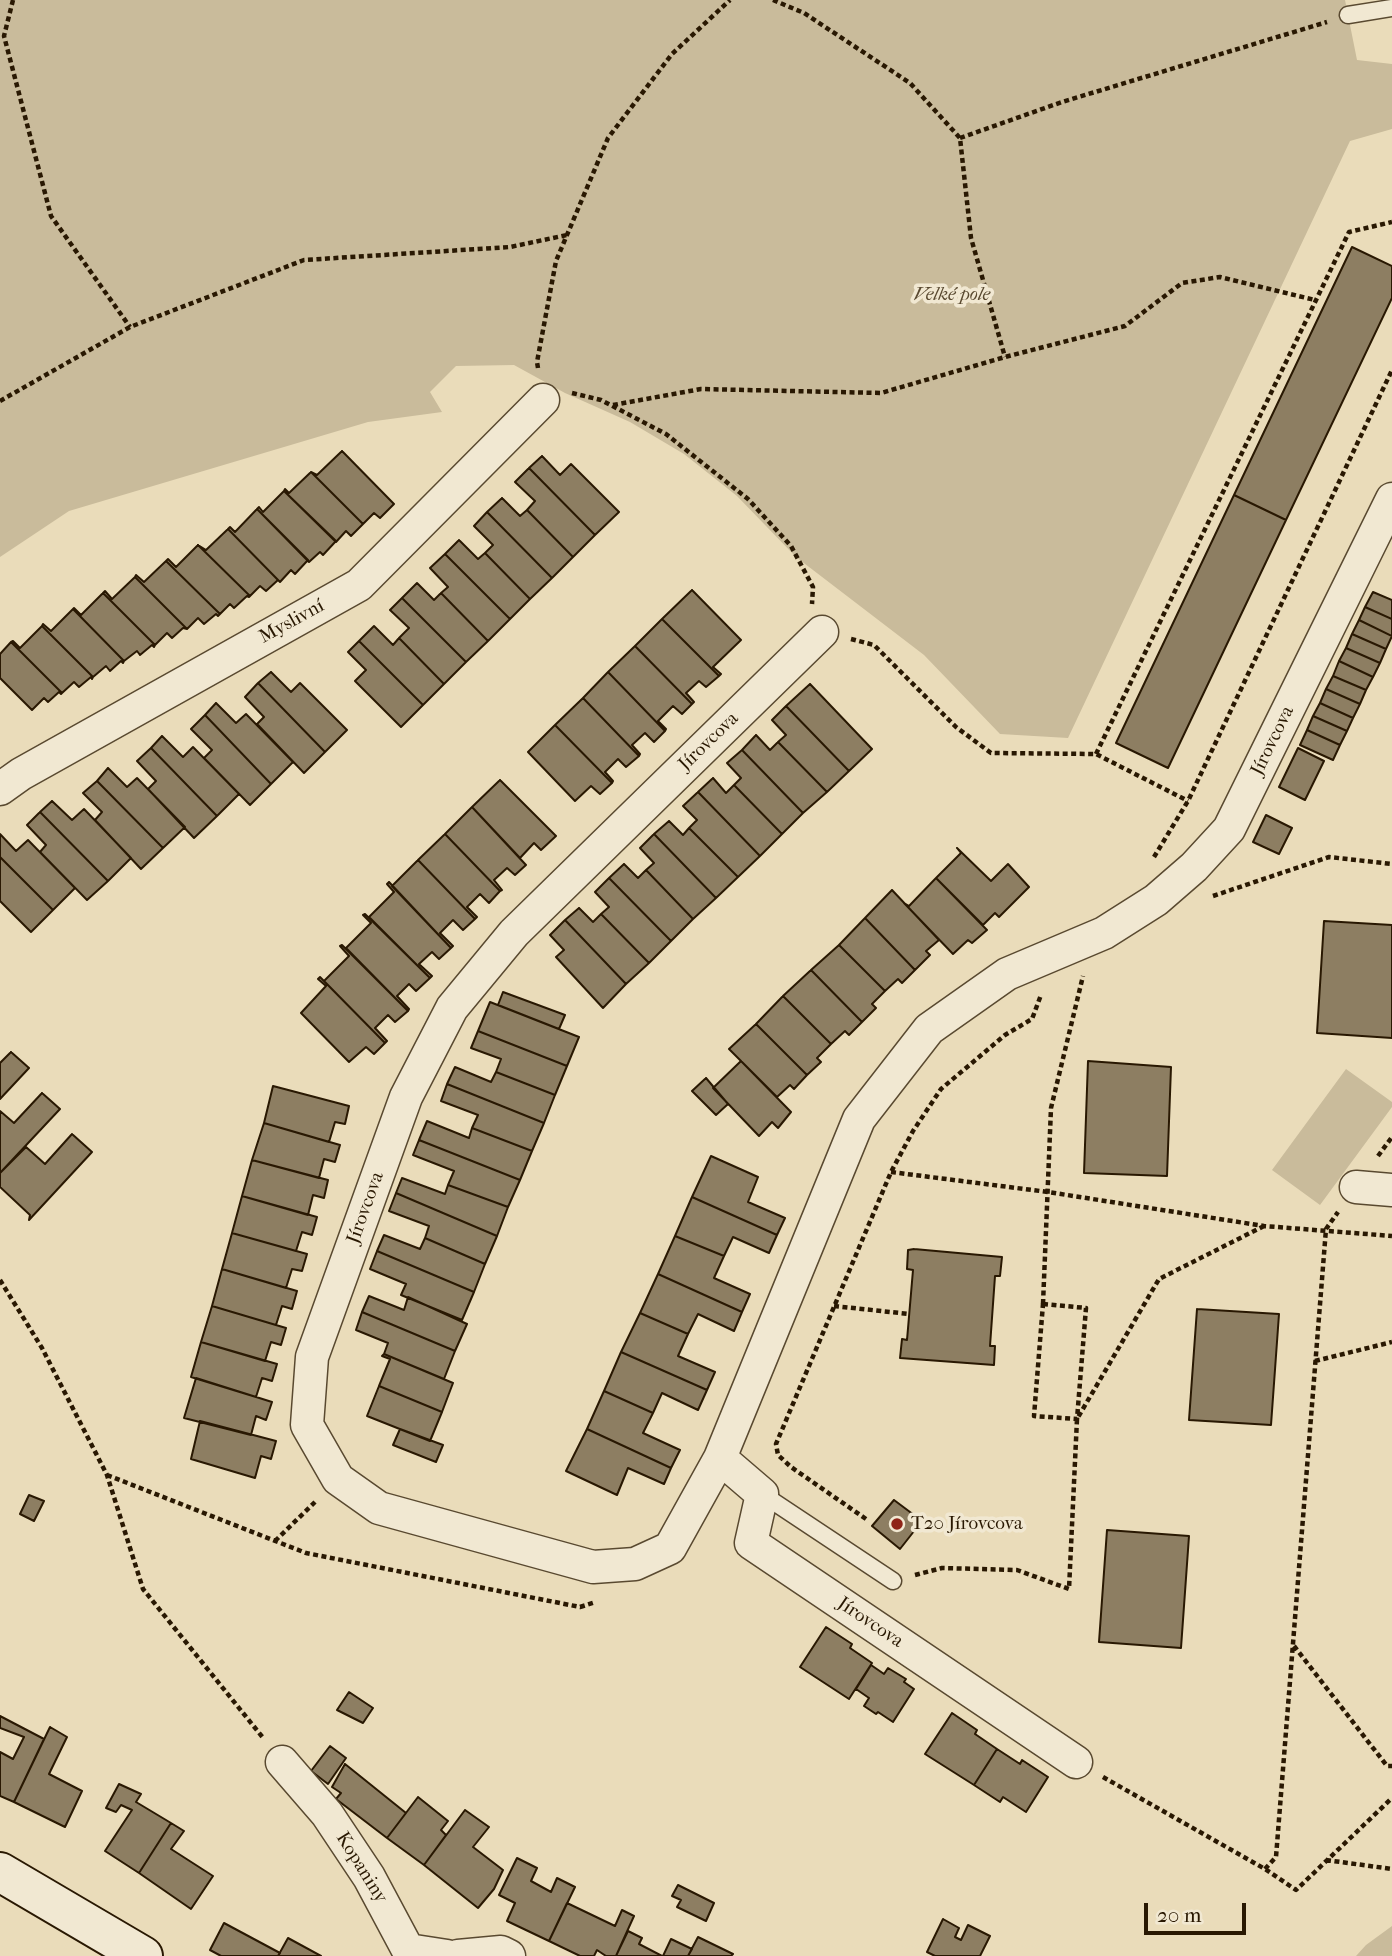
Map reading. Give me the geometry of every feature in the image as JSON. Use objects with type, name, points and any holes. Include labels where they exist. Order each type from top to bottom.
[{"type":"street","name":"Myslivní","points":[[0,789],[21,774],[359,585],[555,396]]},
{"type":"street","name":"Jírovcova","points":[[822,632],[514,933],[452,1008],[406,1097],[312,1357],[307,1425],[338,1479],[379,1508],[593,1567],[635,1564],[670,1548],[720,1458],[859,1119],[929,1029],[1007,974],[1104,933],[1156,900],[1194,867],[1230,829],[1392,499]]},
{"type":"street","points":[[1356,1187],[1392,1189]]},
{"type":"street","points":[[720,1458],[762,1494]]},
{"type":"street","name":"Jírovcova","points":[[762,1494],[751,1543],[1076,1762]]},
{"type":"street","name":"Kopaniny","points":[[282,1762],[327,1814],[369,1877],[408,1950],[447,1956]]},
{"type":"street","points":[[0,1872],[143,1956]]},
{"type":"street","points":[[458,1956],[501,1952],[509,1956]]},
{"type":"lane","points":[[1348,15],[1392,8]]},
{"type":"lane","points":[[762,1494],[893,1581]]},
{"type":"path","points":[[13,0],[4,36],[51,216],[131,327]]},
{"type":"path","points":[[730,0],[672,54],[608,138],[556,261],[537,362],[555,396],[601,400],[666,434],[748,499],[791,546],[813,587],[812,609],[822,632]]},
{"type":"path","points":[[774,0],[804,13],[910,83],[960,138],[971,239],[1005,357]]},
{"type":"path","points":[[960,138],[1062,102],[1348,15]]},
{"type":"path","points":[[1096,754],[1349,232],[1392,222]]},
{"type":"path","points":[[0,401],[131,327],[304,260],[510,247],[567,235]]},
{"type":"path","points":[[611,405],[701,389],[881,393],[1125,326],[1182,283],[1220,277],[1315,300]]},
{"type":"path","points":[[1153,858],[1188,801],[1392,370]]},
{"type":"path","points":[[874,645],[956,727],[991,753],[1096,754],[1188,801]]},
{"type":"path","points":[[1210,898],[1329,857],[1392,864]]},
{"type":"path","points":[[1077,1419],[1034,1416],[1043,1304],[1051,1108],[1086,965]]},
{"type":"path","points":[[866,1519],[791,1467],[778,1455],[776,1444],[891,1172],[914,1131],[942,1089],[1005,1035],[1032,1019],[1045,984]]},
{"type":"path","points":[[891,1172],[1048,1192],[1265,1226],[1392,1236]]},
{"type":"path","points":[[1265,1869],[1276,1857],[1326,1229],[1356,1187]]},
{"type":"path","points":[[1077,1419],[1159,1279],[1265,1226]]},
{"type":"path","points":[[0,1280],[42,1348],[107,1475],[143,1589],[282,1762]]},
{"type":"path","points":[[893,1581],[942,1568],[1017,1570],[1069,1589],[1077,1419],[1086,1308],[1043,1304]]},
{"type":"path","points":[[834,1306],[909,1314]]},
{"type":"path","points":[[1315,1362],[1392,1342]]},
{"type":"path","points":[[107,1475],[306,1553],[580,1607],[604,1599]]},
{"type":"path","points":[[275,1541],[338,1479]]},
{"type":"path","points":[[1293,1645],[1387,1766],[1392,1766]]},
{"type":"path","points":[[1076,1762],[1296,1889],[1392,1798]]},
{"type":"path","points":[[1325,1860],[1392,1869]]},
{"type":"green space","name":"Velké pole","points":[[0,0],[1345,0],[1357,60],[1392,64],[1392,129],[1350,141],[1068,738],[1000,734],[924,655],[796,557],[737,496],[684,454],[630,422],[565,393],[514,365],[456,366],[430,392],[442,412],[368,422],[69,511],[0,557]]},
{"type":"green space","points":[[1346,1069],[1392,1102],[1392,1107],[1320,1205],[1272,1170]]},
{"type":"green space","points":[[1392,1926],[1392,1956],[1356,1956],[1366,1945]]},
{"type":"building","points":[[1352,247],[1392,266],[1392,298],[1286,520],[1234,495]]},
{"type":"building","points":[[342,451],[394,504],[380,518],[374,513],[363,524],[311,472],[317,475]]},
{"type":"building","points":[[542,456],[560,475],[571,464],[619,512],[595,535],[529,468]]},
{"type":"building","points":[[529,468],[595,535],[573,557],[527,510],[535,501],[515,482]]},
{"type":"building","points":[[311,472],[363,524],[351,536],[346,531],[336,542],[284,491],[285,489],[289,493]]},
{"type":"building","points":[[284,491],[336,541],[323,555],[320,552],[309,562],[257,509],[259,507],[263,512]]},
{"type":"building","points":[[1234,495],[1286,520],[1168,768],[1116,743]]},
{"type":"building","points":[[502,498],[520,516],[527,510],[573,557],[552,578],[487,512]]},
{"type":"building","points":[[257,509],[308,560],[295,574],[291,570],[280,582],[228,529],[230,527],[235,532]]},
{"type":"building","points":[[487,512],[552,578],[530,599],[485,553],[493,545],[474,526]]},
{"type":"building","points":[[228,529],[278,580],[266,591],[260,586],[250,596],[198,545],[206,550]]},
{"type":"building","points":[[459,540],[478,559],[485,553],[530,599],[510,619],[445,554]]},
{"type":"building","points":[[198,545],[249,597],[234,608],[230,604],[220,614],[166,561],[168,559],[176,567]]},
{"type":"building","points":[[445,554],[510,619],[488,641],[441,593],[448,587],[430,568]]},
{"type":"building","points":[[166,561],[220,614],[218,616],[216,614],[204,624],[198,618],[187,629],[135,577],[136,575],[144,582]]},
{"type":"building","points":[[135,577],[187,629],[183,628],[172,638],[167,633],[155,645],[103,593],[105,591],[112,599]]},
{"type":"building","points":[[417,583],[434,600],[441,593],[488,641],[466,662],[402,598]]},
{"type":"building","points":[[692,590],[741,640],[713,667],[721,674],[719,676],[662,619]]},
{"type":"building","points":[[1373,592],[1392,600],[1392,619],[1365,607]]},
{"type":"building","points":[[103,593],[155,645],[154,647],[152,645],[140,655],[137,651],[124,661],[73,609],[81,615]]},
{"type":"building","points":[[402,598],[466,662],[444,684],[399,638],[409,628],[390,610]]},
{"type":"building","points":[[1365,607],[1392,619],[1392,636],[1359,620]]},
{"type":"building","points":[[73,609],[123,663],[121,661],[110,671],[106,666],[93,677],[42,626],[43,624],[51,631]]},
{"type":"building","points":[[662,619],[719,676],[706,687],[699,681],[686,693],[694,702],[692,704],[635,646]]},
{"type":"building","points":[[1359,620],[1392,636],[1386,649],[1352,634]]},
{"type":"building","points":[[42,626],[93,677],[92,679],[91,677],[79,687],[74,682],[62,693],[11,642],[20,648]]},
{"type":"building","points":[[374,626],[393,645],[399,638],[444,684],[423,705],[359,641]]},
{"type":"building","points":[[1352,634],[1386,649],[1380,663],[1346,648]]},
{"type":"building","points":[[359,641],[423,705],[401,727],[355,681],[366,670],[348,652]]},
{"type":"building","points":[[11,642],[61,694],[59,692],[48,702],[44,698],[32,710],[0,678],[0,654]]},
{"type":"building","points":[[635,646],[692,704],[682,714],[673,706],[658,721],[665,731],[608,672]]},
{"type":"building","points":[[1346,648],[1380,663],[1373,677],[1339,661]]},
{"type":"building","points":[[1339,661],[1373,677],[1366,690],[1333,676]]},
{"type":"building","points":[[271,672],[291,692],[300,683],[347,730],[325,752],[258,683]]},
{"type":"building","points":[[608,672],[665,731],[654,742],[645,733],[632,745],[639,756],[583,698]]},
{"type":"building","points":[[1333,676],[1366,690],[1360,704],[1326,689]]},
{"type":"building","points":[[258,683],[325,752],[304,773],[257,724],[264,717],[245,697]]},
{"type":"building","points":[[810,684],[872,749],[849,771],[786,706]]},
{"type":"building","points":[[1326,689],[1360,704],[1353,718],[1320,703]]},
{"type":"building","points":[[583,698],[639,756],[626,767],[618,759],[605,772],[612,783],[555,725]]},
{"type":"building","points":[[216,703],[236,723],[246,714],[293,762],[271,784],[205,715]]},
{"type":"building","points":[[1320,703],[1353,718],[1347,731],[1313,716]]},
{"type":"building","points":[[786,706],[849,771],[827,792],[778,742],[786,735],[772,720]]},
{"type":"building","points":[[205,715],[271,784],[250,805],[204,758],[212,750],[191,729]]},
{"type":"building","points":[[1313,716],[1347,731],[1340,745],[1307,730]]},
{"type":"building","points":[[555,725],[612,783],[600,794],[591,786],[575,801],[528,752]]},
{"type":"building","points":[[1307,730],[1340,745],[1333,760],[1300,745]]},
{"type":"building","points":[[756,735],[770,750],[778,742],[827,792],[803,813],[742,750]]},
{"type":"building","points":[[162,736],[183,757],[193,747],[239,794],[217,816],[151,748]]},
{"type":"building","points":[[151,748],[217,816],[194,838],[148,789],[156,781],[137,761]]},
{"type":"building","points":[[1298,748],[1324,761],[1305,800],[1279,787]]},
{"type":"building","points":[[742,750],[803,813],[782,834],[734,785],[741,778],[727,763]]},
{"type":"building","points":[[108,768],[127,787],[137,778],[185,827],[163,848],[97,781]]},
{"type":"building","points":[[713,778],[726,793],[734,785],[782,834],[760,856],[698,792]]},
{"type":"building","points":[[500,780],[556,836],[541,850],[534,843],[520,858],[472,807]]},
{"type":"building","points":[[97,781],[163,848],[141,869],[95,820],[102,812],[83,793]]},
{"type":"building","points":[[698,792],[760,856],[738,877],[689,828],[697,820],[683,806]]},
{"type":"building","points":[[52,801],[72,820],[84,809],[131,858],[108,881],[40,812]]},
{"type":"building","points":[[472,807],[526,865],[515,875],[507,868],[494,880],[502,890],[500,891],[445,834]]},
{"type":"building","points":[[40,812],[108,881],[87,900],[40,852],[46,845],[27,825]]},
{"type":"building","points":[[1266,815],[1292,828],[1279,854],[1253,842]]},
{"type":"building","points":[[669,821],[683,835],[689,828],[738,877],[716,898],[654,834]]},
{"type":"building","points":[[0,834],[16,851],[28,840],[75,888],[53,910],[0,857]]},
{"type":"building","points":[[445,834],[500,891],[489,903],[480,894],[467,907],[477,917],[475,919],[418,860]]},
{"type":"building","points":[[654,834],[716,898],[693,919],[646,870],[654,863],[640,848]]},
{"type":"building","points":[[957,848],[991,881],[1008,864],[1029,887],[999,917],[995,913],[983,925],[936,878],[961,853]]},
{"type":"building","points":[[0,857],[53,910],[31,932],[0,901]]},
{"type":"building","points":[[418,860],[475,919],[463,930],[453,920],[440,933],[453,946],[451,948],[392,886]]},
{"type":"building","points":[[624,864],[638,878],[646,870],[693,919],[671,941],[609,878]]},
{"type":"building","points":[[609,878],[671,941],[649,963],[601,914],[609,907],[595,892]]},
{"type":"building","points":[[936,878],[987,930],[972,943],[968,940],[953,954],[904,903],[909,906]]},
{"type":"building","points":[[389,882],[451,948],[439,959],[432,952],[419,964],[432,976],[430,978],[369,917],[394,892],[387,884]]},
{"type":"building","points":[[892,890],[939,940],[926,951],[930,955],[915,970],[865,918]]},
{"type":"building","points":[[579,908],[593,922],[601,914],[649,963],[626,984],[565,920]]},
{"type":"building","points":[[363,915],[430,978],[416,991],[409,984],[397,996],[408,1011],[346,948],[371,923]]},
{"type":"building","points":[[865,918],[915,970],[902,983],[898,979],[885,991],[839,945]]},
{"type":"building","points":[[565,920],[626,984],[603,1008],[556,957],[564,950],[550,935]]},
{"type":"building","points":[[1324,921],[1392,925],[1392,1038],[1317,1033]]},
{"type":"building","points":[[342,945],[408,1011],[395,1022],[388,1015],[375,1028],[387,1041],[385,1043],[324,981],[349,956],[340,946]]},
{"type":"building","points":[[839,945],[885,991],[872,1004],[876,1008],[862,1022],[811,970]]},
{"type":"building","points":[[811,970],[862,1022],[849,1035],[845,1031],[831,1044],[783,996]]},
{"type":"building","points":[[320,977],[385,1043],[374,1054],[366,1047],[349,1062],[301,1013],[326,986],[318,979]]},
{"type":"building","points":[[503,992],[565,1015],[559,1029],[498,1005]]},
{"type":"building","points":[[783,996],[831,1044],[817,1058],[821,1062],[807,1075],[756,1024]]},
{"type":"building","points":[[490,1002],[579,1037],[567,1066],[478,1031]]},
{"type":"building","points":[[756,1024],[807,1075],[794,1089],[790,1085],[777,1097],[729,1049]]},
{"type":"building","points":[[478,1031],[567,1066],[555,1095],[496,1072],[501,1059],[471,1048]]},
{"type":"building","points":[[11,1052],[29,1068],[0,1099],[0,1063]]},
{"type":"building","points":[[741,1061],[791,1112],[778,1128],[772,1122],[759,1136],[713,1088]]},
{"type":"building","points":[[1088,1061],[1171,1067],[1167,1176],[1084,1173]]},
{"type":"building","points":[[455,1067],[491,1082],[496,1072],[555,1095],[544,1123],[447,1084]]},
{"type":"building","points":[[706,1078],[728,1104],[716,1115],[692,1091]]},
{"type":"building","points":[[447,1084],[544,1123],[532,1151],[472,1128],[478,1115],[441,1101]]},
{"type":"building","points":[[273,1086],[349,1106],[345,1124],[335,1122],[329,1142],[264,1123]]},
{"type":"building","points":[[42,1093],[60,1109],[0,1173],[0,1111],[14,1123]]},
{"type":"building","points":[[427,1121],[469,1138],[472,1128],[532,1151],[520,1180],[419,1140]]},
{"type":"building","points":[[264,1123],[340,1145],[335,1162],[324,1159],[319,1178],[252,1160]]},
{"type":"building","points":[[72,1134],[92,1152],[29,1220],[30,1215],[0,1187],[0,1173],[26,1147],[45,1164]]},
{"type":"building","points":[[419,1140],[520,1180],[508,1207],[448,1185],[454,1171],[413,1155]]},
{"type":"building","points":[[711,1156],[758,1177],[748,1202],[785,1218],[777,1235],[692,1197]]},
{"type":"building","points":[[252,1160],[328,1180],[324,1198],[313,1195],[308,1215],[242,1196]]},
{"type":"building","points":[[402,1178],[445,1194],[448,1185],[508,1207],[497,1236],[396,1193]]},
{"type":"building","points":[[396,1193],[497,1236],[485,1264],[425,1238],[429,1226],[389,1211]]},
{"type":"building","points":[[242,1196],[317,1217],[312,1235],[302,1232],[296,1251],[232,1233]]},
{"type":"building","points":[[692,1197],[777,1235],[769,1253],[733,1237],[724,1256],[675,1236]]},
{"type":"building","points":[[232,1233],[307,1254],[302,1271],[292,1269],[286,1288],[222,1269]]},
{"type":"building","points":[[384,1235],[420,1249],[425,1238],[485,1264],[474,1292],[377,1251]]},
{"type":"building","points":[[675,1236],[724,1256],[714,1278],[750,1294],[742,1312],[658,1274]]},
{"type":"building","points":[[908,1250],[1002,1257],[1000,1276],[995,1276],[990,1346],[995,1346],[994,1365],[900,1358],[902,1339],[907,1340],[913,1270],[907,1269]]},
{"type":"building","points":[[377,1251],[474,1292],[462,1320],[401,1295],[406,1284],[370,1269]]},
{"type":"building","points":[[222,1269],[297,1291],[292,1309],[282,1306],[276,1325],[212,1306]]},
{"type":"building","points":[[658,1274],[742,1312],[734,1331],[698,1314],[688,1334],[640,1313]]},
{"type":"building","points":[[369,1296],[404,1310],[408,1297],[467,1324],[455,1351],[362,1312]]},
{"type":"building","points":[[212,1306],[286,1328],[281,1345],[271,1342],[265,1361],[201,1342]]},
{"type":"building","points":[[1197,1309],[1279,1314],[1271,1425],[1189,1420]]},
{"type":"building","points":[[362,1312],[455,1351],[444,1379],[384,1354],[388,1343],[356,1330]]},
{"type":"building","points":[[640,1313],[688,1334],[678,1356],[715,1372],[707,1390],[621,1352]]},
{"type":"building","points":[[201,1342],[277,1364],[272,1381],[262,1378],[256,1397],[191,1377]]},
{"type":"building","points":[[621,1352],[707,1390],[698,1410],[662,1393],[653,1413],[604,1391]]},
{"type":"building","points":[[384,1354],[453,1383],[442,1412],[379,1386],[390,1359],[382,1356]]},
{"type":"building","points":[[196,1378],[272,1402],[266,1420],[256,1416],[251,1435],[184,1418]]},
{"type":"building","points":[[379,1386],[442,1412],[430,1441],[367,1416]]},
{"type":"building","points":[[604,1391],[653,1413],[643,1433],[680,1450],[671,1468],[587,1429]]},
{"type":"building","points":[[200,1421],[276,1441],[271,1459],[261,1456],[255,1478],[191,1459]]},
{"type":"building","points":[[400,1429],[443,1445],[436,1462],[393,1445]]},
{"type":"building","points":[[587,1429],[671,1468],[664,1484],[628,1468],[617,1495],[566,1471]]},
{"type":"building","points":[[29,1495],[44,1501],[34,1521],[20,1514]]},
{"type":"building","name":"T20 Jírovcova","points":[[894,1500],[922,1521],[900,1549],[872,1526]]},
{"type":"building","points":[[1107,1530],[1189,1536],[1181,1648],[1099,1642]]},
{"type":"building","points":[[826,1627],[852,1644],[850,1648],[872,1663],[849,1699],[800,1667]]},
{"type":"building","points":[[871,1665],[884,1674],[888,1668],[906,1679],[904,1682],[914,1689],[893,1722],[864,1706],[869,1698],[856,1689]]},
{"type":"building","points":[[349,1692],[373,1708],[363,1723],[337,1710]]},
{"type":"building","points":[[952,1713],[977,1730],[975,1734],[997,1749],[974,1785],[925,1754]]},
{"type":"building","points":[[0,1716],[44,1739],[14,1802],[0,1796],[0,1752],[13,1759],[24,1737],[0,1728]]},
{"type":"building","points":[[50,1727],[67,1737],[49,1774],[82,1791],[65,1827],[14,1802]]},
{"type":"building","points":[[330,1746],[346,1758],[328,1784],[311,1771]]},
{"type":"building","points":[[997,1749],[1020,1764],[1022,1760],[1048,1777],[1026,1812],[1003,1797],[1000,1802],[974,1785]]},
{"type":"building","points":[[345,1764],[406,1813],[387,1838],[336,1799],[341,1793],[332,1787]]},
{"type":"building","points":[[119,1784],[141,1794],[136,1802],[171,1823],[139,1873],[105,1851],[132,1810],[121,1805],[116,1812],[106,1808]]},
{"type":"building","points":[[418,1797],[448,1821],[441,1830],[446,1835],[424,1865],[387,1838]]},
{"type":"building","points":[[465,1810],[489,1827],[473,1847],[503,1870],[494,1889],[478,1908],[424,1865]]},
{"type":"building","points":[[171,1823],[184,1831],[171,1849],[213,1876],[191,1909],[139,1873]]},
{"type":"building","points":[[517,1858],[537,1868],[531,1881],[551,1892],[557,1878],[575,1887],[549,1941],[507,1921],[515,1903],[499,1895]]},
{"type":"building","points":[[678,1885],[714,1903],[706,1921],[677,1907],[681,1900],[672,1896]]},
{"type":"building","points":[[567,1903],[615,1926],[622,1910],[634,1916],[616,1956],[606,1956],[597,1950],[594,1956],[580,1956],[549,1941]]},
{"type":"building","points":[[943,1919],[959,1928],[955,1937],[961,1940],[968,1925],[990,1936],[980,1956],[935,1956],[927,1952]]},
{"type":"building","points":[[224,1923],[280,1953],[278,1956],[221,1956],[210,1950]]},
{"type":"building","points":[[628,1931],[642,1938],[639,1944],[662,1956],[616,1956]]},
{"type":"building","points":[[698,1937],[733,1954],[688,1956]]},
{"type":"building","points":[[288,1938],[321,1956],[278,1956]]},
{"type":"building","points":[[671,1939],[692,1949],[688,1956],[663,1956]]},
{"type":"place","name":"T20 Jírovcova","points":[[897,1524]]}]
